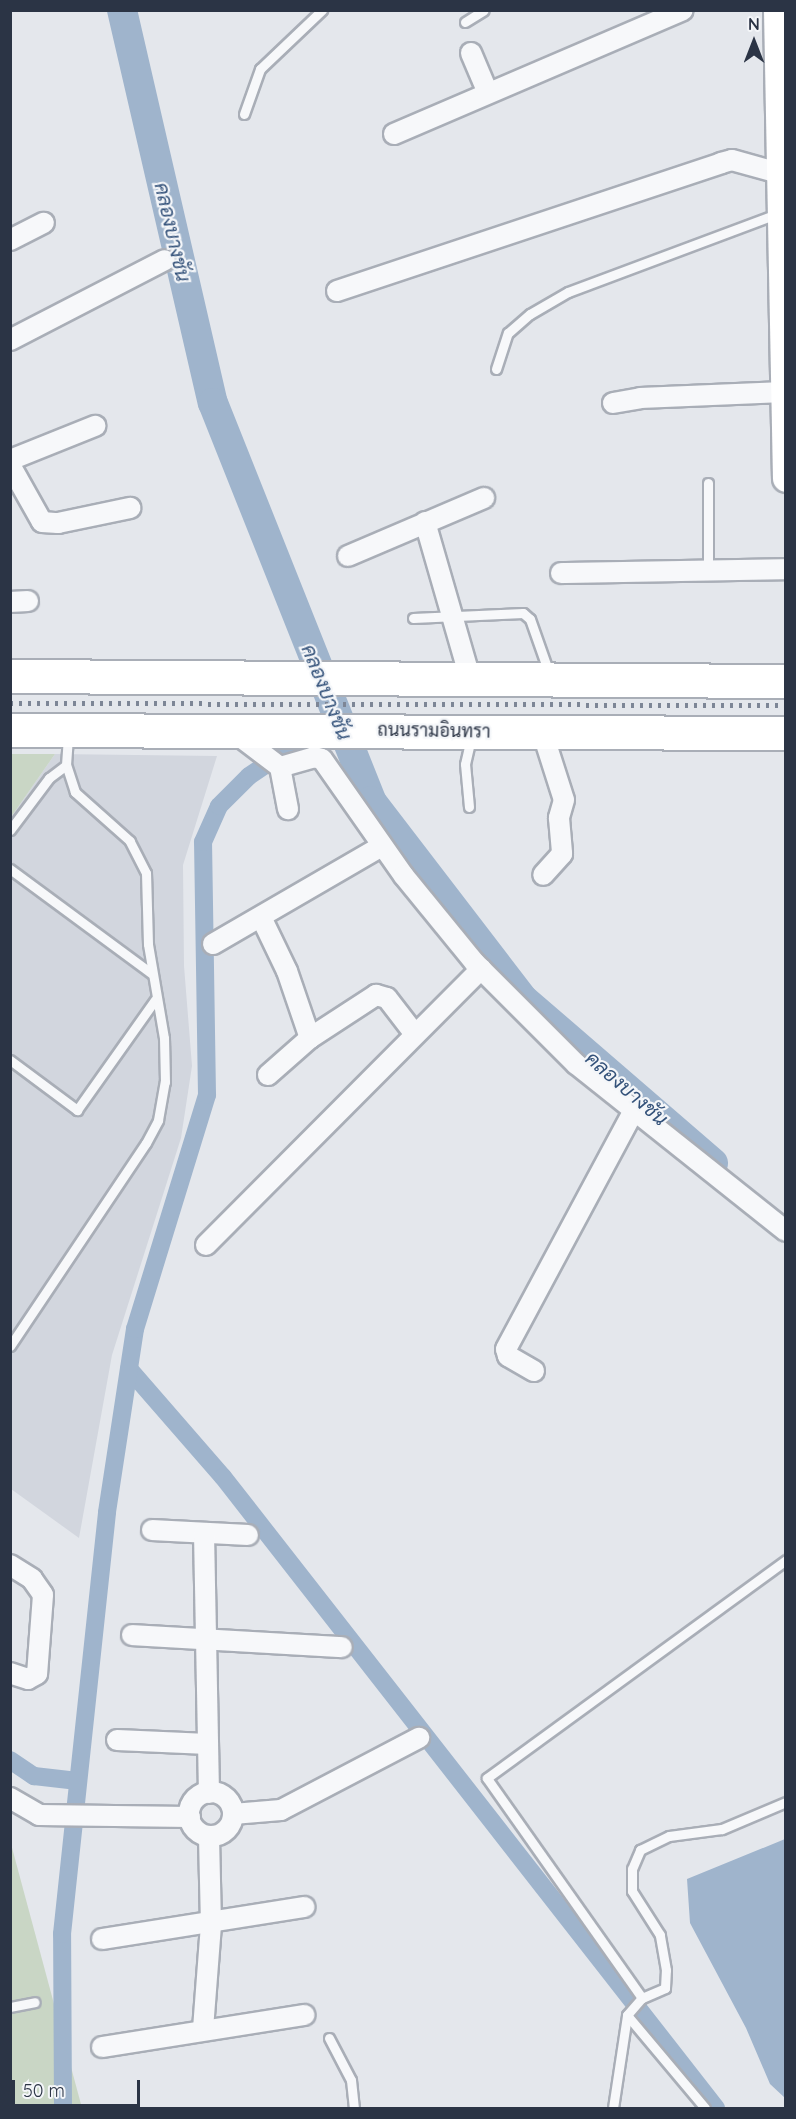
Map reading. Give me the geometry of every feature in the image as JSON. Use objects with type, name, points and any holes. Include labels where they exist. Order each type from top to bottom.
[{"type":"highway","points":[[10,676],[786,681]]},
{"type":"highway","name":"ถนนรามอินทรา","points":[[10,730],[232,730],[274,754],[372,730],[786,733]]},
{"type":"street","points":[[394,134],[683,10]]},
{"type":"street","points":[[777,10],[782,112],[786,478]]},
{"type":"street","points":[[471,52],[488,93]]},
{"type":"street","points":[[337,291],[721,163],[738,161],[782,169]]},
{"type":"street","points":[[10,240],[44,223]]},
{"type":"street","points":[[10,340],[165,260]]},
{"type":"street","points":[[613,403],[640,398],[784,392]]},
{"type":"street","points":[[10,460],[94,426]]},
{"type":"street","points":[[10,465],[42,522],[58,523],[130,508]]},
{"type":"street","points":[[348,556],[484,498]]},
{"type":"street","points":[[425,522],[470,678]]},
{"type":"street","points":[[561,573],[786,569]]},
{"type":"street","points":[[542,731],[564,800],[559,818],[562,854],[543,875]]},
{"type":"street","points":[[288,809],[274,754],[322,759],[382,846],[451,938],[481,969],[576,1064],[633,1112],[786,1231]]},
{"type":"street","points":[[213,944],[382,846]]},
{"type":"street","points":[[261,917],[287,971],[310,1038]]},
{"type":"street","points":[[206,1245],[414,1033],[481,969]]},
{"type":"street","points":[[268,1075],[310,1038],[376,995],[387,998],[414,1033]]},
{"type":"street","points":[[534,1371],[508,1356],[506,1349],[633,1112]]},
{"type":"street","points":[[152,1530],[248,1536]]},
{"type":"street","points":[[204,1533],[209,1793]]},
{"type":"street","points":[[10,1565],[40,1586],[43,1595],[37,1674],[28,1678],[10,1673]]},
{"type":"street","points":[[132,1635],[342,1647]]},
{"type":"street","points":[[233,1814],[281,1810],[419,1738]]},
{"type":"street","points":[[117,1740],[208,1744]]},
{"type":"street","points":[[209,1793],[223,1796],[233,1814],[223,1833],[209,1836],[196,1830],[190,1817],[192,1804],[209,1793]]},
{"type":"street","points":[[10,1798],[39,1815],[190,1817]]},
{"type":"street","points":[[203,2029],[211,1922],[209,1836]]},
{"type":"street","points":[[102,1939],[304,1907]]},
{"type":"street","points":[[102,2047],[203,2029],[304,2015]]},
{"type":"lane","points":[[244,114],[260,69],[322,10]]},
{"type":"lane","points":[[465,22],[484,10]]},
{"type":"lane","points":[[496,369],[508,333],[530,314],[568,292],[783,212]]},
{"type":"lane","points":[[708,483],[708,570]]},
{"type":"lane","points":[[412,618],[454,617],[513,610],[523,613],[530,619],[550,678]]},
{"type":"lane","points":[[10,1346],[158,1120],[166,1064],[151,973],[147,882],[139,854],[130,841],[75,792],[66,765],[69,731]]},
{"type":"lane","points":[[469,807],[465,764],[472,732]]},
{"type":"lane","points":[[10,830],[49,778],[66,765]]},
{"type":"lane","points":[[10,869],[151,973]]},
{"type":"lane","points":[[10,1060],[77,1110],[155,1000]]},
{"type":"lane","points":[[641,1999],[487,1778],[786,1560]]},
{"type":"lane","points":[[613,2109],[628,2014],[641,1999],[664,1988],[666,1970],[660,1935],[632,1891],[632,1869],[640,1850],[669,1836],[722,1829],[786,1802]]},
{"type":"lane","points":[[10,2007],[35,2002]]},
{"type":"lane","points":[[628,2014],[705,2109]]},
{"type":"lane","points":[[329,2038],[351,2080],[354,2109]]},
{"type":"shaded area","points":[[55,754],[217,756],[183,865],[184,966],[192,1066],[181,1138],[112,1355],[79,1538],[11,1489],[11,817]]},
{"type":"green space","points":[[10,754],[55,754],[11,817]]},
{"type":"green space","points":[[11,1844],[82,2108],[11,2108]]},
{"type":"water","points":[[785,1839],[785,2098],[770,2084],[746,2028],[690,1923],[687,1879]]},
{"type":"waterway","name":"คลองบางชัน","points":[[122,10],[213,403],[371,801],[523,999],[713,1163]]},
{"type":"waterway","points":[[63,2108],[62,1934],[107,1512],[135,1329],[207,1095],[203,842],[219,806],[249,776],[286,751],[324,744]]},
{"type":"waterway","points":[[129,1369],[223,1477],[716,2108]]},
{"type":"waterway","points":[[10,1760],[34,1776],[78,1781]]},
{"type":"railway","points":[[10,703],[786,705]]}]
